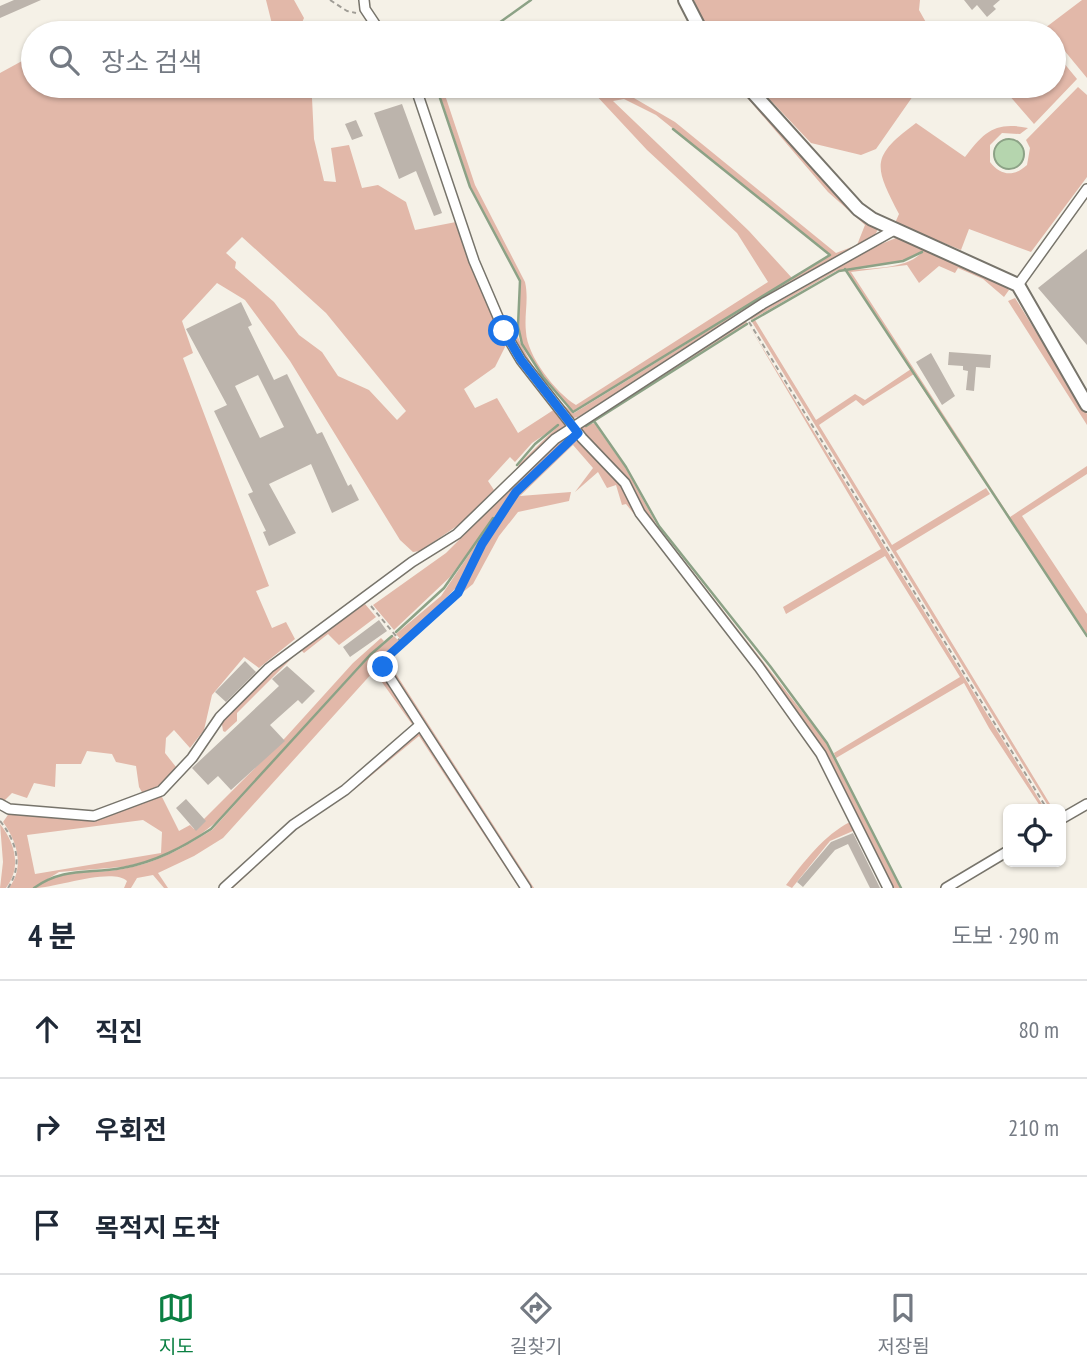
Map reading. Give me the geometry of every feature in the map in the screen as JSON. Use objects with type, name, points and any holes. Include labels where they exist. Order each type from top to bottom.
[{"type":"street","points":[[685,0],[696,21]]},
{"type":"street","points":[[365,5],[374,21]]},
{"type":"street","points":[[419,98],[474,261],[504,331],[521,360],[575,429],[625,483],[640,513],[760,667],[814,743],[839,785],[888,888]]},
{"type":"street","points":[[758,98],[858,209],[1018,285],[1087,405]]},
{"type":"street","points":[[1018,285],[1087,189]]},
{"type":"street","points":[[0,804],[9,809],[94,816],[160,791],[192,758],[220,717],[269,668],[412,562],[457,534],[575,429],[745,315],[806,277],[896,229]]},
{"type":"street","points":[[383,667],[526,888]]},
{"type":"street","points":[[224,888],[293,825],[345,790],[420,726]]},
{"type":"street","points":[[1066,816],[1087,804]]},
{"type":"street","points":[[946,888],[1003,854]]},
{"type":"path","points":[[330,0],[347,11],[359,14],[365,5]]},
{"type":"path","points":[[745,315],[1044,804]]},
{"type":"path","points":[[383,667],[386,658],[458,593],[482,544],[516,492],[575,429]]},
{"type":"path","points":[[363,598],[402,643]]},
{"type":"path","points":[[0,821],[11,836],[17,859],[15,874],[8,888]]},
{"type":"shaded area","points":[[266,0],[294,0],[304,18],[303,21],[271,21]]},
{"type":"shaded area","points":[[694,0],[920,0],[919,10],[925,21],[702,21]]},
{"type":"shaded area","points":[[1082,0],[1087,0],[1087,78],[1066,53],[1066,21],[1054,21]]},
{"type":"shaded area","points":[[21,62],[21,98],[312,98],[314,139],[324,181],[336,182],[331,148],[349,145],[362,188],[378,185],[406,202],[415,230],[456,222],[476,277],[507,343],[495,367],[464,389],[475,408],[497,398],[518,433],[555,409],[568,425],[521,469],[518,465],[559,425],[532,443],[515,462],[510,457],[488,481],[494,490],[460,524],[420,551],[413,552],[400,540],[290,361],[245,300],[217,283],[182,321],[193,353],[183,358],[269,586],[256,591],[272,628],[286,622],[295,639],[259,668],[244,657],[212,695],[204,730],[190,748],[174,730],[166,738],[165,753],[176,767],[165,782],[143,794],[139,787],[136,766],[116,762],[112,754],[87,751],[81,764],[56,764],[55,787],[34,783],[27,798],[12,793],[4,801],[0,798],[0,73]],"holes":[[[242,237],[326,313],[406,411],[397,420],[369,390],[338,376],[322,352],[299,335],[274,302],[235,268],[236,262],[226,253]]]},
{"type":"shaded area","points":[[1066,66],[1077,79],[1066,91]]},
{"type":"shaded area","points":[[1078,87],[1087,95],[1087,177],[1031,252],[969,229],[961,250],[895,223],[899,214],[881,173],[881,163],[890,145],[916,123],[965,157],[991,130],[1007,126],[1028,128],[1020,134],[1002,133],[990,145],[990,162],[1003,172],[1017,172],[1027,165],[1030,148],[1026,140]]},
{"type":"shaded area","points":[[441,98],[446,98],[475,185],[525,282],[526,332],[531,352],[552,383],[576,405],[768,282],[737,233],[647,150],[599,98],[634,98],[675,122],[836,253],[857,245],[865,225],[828,192],[747,98],[752,98],[851,211],[878,229],[860,248],[816,269],[578,417],[570,419],[511,339],[480,272],[511,336],[517,335],[541,378],[556,397],[574,413],[831,255],[656,115],[624,99],[613,101],[749,231],[792,278],[573,411],[543,377],[522,343],[519,326],[520,281],[471,187]]},
{"type":"shaded area","points":[[768,98],[912,98],[876,149],[861,155],[811,143]]},
{"type":"shaded area","points":[[1011,98],[1059,98],[1034,124]]},
{"type":"shaded area","points":[[1009,139],[1020,143],[1024,154],[1020,165],[1009,169],[998,165],[994,154],[998,143]]},
{"type":"shaded area","points":[[896,238],[1004,283],[1009,290],[1004,297],[983,279],[958,268],[955,273],[939,266],[919,283],[907,265],[851,272],[1010,517],[1087,466],[1087,474],[1022,516],[1087,614],[1087,634],[954,437],[846,270],[898,265],[908,262],[923,251],[901,261],[836,271],[751,320],[749,317],[854,255]]},
{"type":"shaded area","points":[[1015,298],[1087,414],[1087,425],[1008,301]]},
{"type":"shaded area","points":[[745,320],[747,323],[585,426],[594,423],[625,467],[658,527],[825,741],[900,888],[892,888],[823,754],[577,425]]},
{"type":"shaded area","points":[[755,320],[816,420],[855,394],[865,400],[911,369],[914,374],[863,406],[856,400],[819,425],[892,545],[986,488],[990,494],[896,551],[1050,804],[1047,804],[752,322]]},
{"type":"shaded area","points":[[748,324],[1042,804],[1039,804],[989,728],[964,683],[836,758],[834,753],[960,677],[885,556],[786,614],[783,607],[881,549]]},
{"type":"shaded area","points":[[570,429],[574,434],[514,490],[480,544],[465,579],[402,641],[396,634],[441,596],[493,519],[450,577],[394,630],[373,605],[446,553]]},
{"type":"shaded area","points":[[577,437],[620,480],[631,507],[698,594],[626,504],[622,505],[616,485],[607,488],[598,472],[575,492],[593,468],[573,445],[520,496],[571,492],[569,501],[518,512],[499,536],[473,584],[432,617],[466,583],[484,544],[517,493]]},
{"type":"shaded area","points":[[365,604],[376,617],[339,645],[328,634],[304,653],[301,650]]},
{"type":"shaded area","points":[[708,605],[759,674],[706,607]]},
{"type":"shaded area","points":[[394,636],[400,642],[385,656],[382,668],[416,723],[414,727],[374,671],[223,838],[158,873],[168,888],[164,888],[153,875],[137,878],[131,888],[124,888],[127,881],[120,877],[109,876],[35,888],[67,874],[123,869],[147,863],[180,849],[212,830],[370,655]]},
{"type":"shaded area","points":[[381,638],[384,641],[224,816],[187,845],[149,861],[122,867],[59,872],[33,888],[9,888],[17,872],[18,863],[12,837],[3,822],[10,812],[87,818],[121,810],[160,793],[179,831],[190,825],[194,829],[285,738],[353,663]],"holes":[[[143,820],[162,832],[161,853],[35,874],[27,835]]]},
{"type":"shaded area","points":[[291,653],[294,656],[237,713],[237,721],[223,731],[221,718]]},
{"type":"shaded area","points":[[387,660],[534,888],[529,888],[387,665]]},
{"type":"shaded area","points":[[420,729],[524,888],[519,888],[419,736],[355,789],[294,831],[233,888],[225,888],[266,851]]},
{"type":"shaded area","points":[[823,766],[860,838],[857,839],[853,831],[830,841],[792,888],[786,885],[807,858],[832,834],[850,822]]},
{"type":"shaded area","points":[[0,824],[10,839],[15,855],[14,872],[6,888],[0,888],[3,862]]},
{"type":"building","points":[[14,0],[41,0],[0,18],[0,6]]},
{"type":"building","points":[[964,0],[1000,0],[993,6],[996,9],[987,17],[977,5],[972,10]]},
{"type":"building","points":[[402,104],[442,213],[434,216],[416,171],[399,179],[374,113]]},
{"type":"building","points":[[356,120],[363,136],[352,140],[345,124]]},
{"type":"building","points":[[1087,249],[1087,345],[1038,288]]},
{"type":"building","points":[[241,302],[252,325],[248,327],[274,380],[287,374],[317,434],[322,432],[348,486],[351,484],[359,500],[332,513],[311,464],[269,484],[296,533],[269,546],[263,532],[266,531],[248,494],[253,492],[214,411],[227,405],[186,329]],"holes":[[[258,375],[284,427],[260,438],[235,386]]]},
{"type":"building","points":[[949,352],[991,355],[990,368],[976,367],[974,391],[966,390],[968,371],[963,370],[963,366],[948,365]]},
{"type":"building","points":[[931,353],[955,396],[942,405],[916,362]]},
{"type":"building","points":[[379,620],[387,631],[350,657],[343,647]]},
{"type":"building","points":[[245,661],[256,672],[226,702],[215,692]]},
{"type":"building","points":[[287,666],[315,691],[302,704],[298,700],[270,725],[285,741],[231,790],[218,776],[208,785],[192,768],[279,686],[272,679]]},
{"type":"building","points":[[186,799],[206,821],[196,831],[176,808]]},
{"type":"building","points":[[853,833],[880,888],[870,888],[848,844],[835,850],[803,887],[797,882],[831,842]]},
{"type":"waterway","points":[[502,21],[531,0]]},
{"type":"waterway","points":[[440,98],[470,187],[520,281],[518,326],[522,344],[543,377],[573,412],[830,255],[673,129]]},
{"type":"waterway","points":[[752,321],[839,271],[903,261],[922,252]]},
{"type":"waterway","points":[[845,269],[1087,636]]},
{"type":"waterway","points":[[586,426],[747,324]]},
{"type":"waterway","points":[[594,421],[626,467],[659,526],[827,743],[901,888]]},
{"type":"waterway","points":[[517,465],[535,444],[558,425]]},
{"type":"waterway","points":[[396,632],[444,588],[493,518]]},
{"type":"waterway","points":[[34,888],[66,874],[122,868],[146,862],[180,848],[211,829],[370,655],[392,636]]},
{"type":"route","points":[[383,667],[386,658],[458,593],[467,580],[482,544],[516,492],[578,433],[521,360],[504,331]]}]
